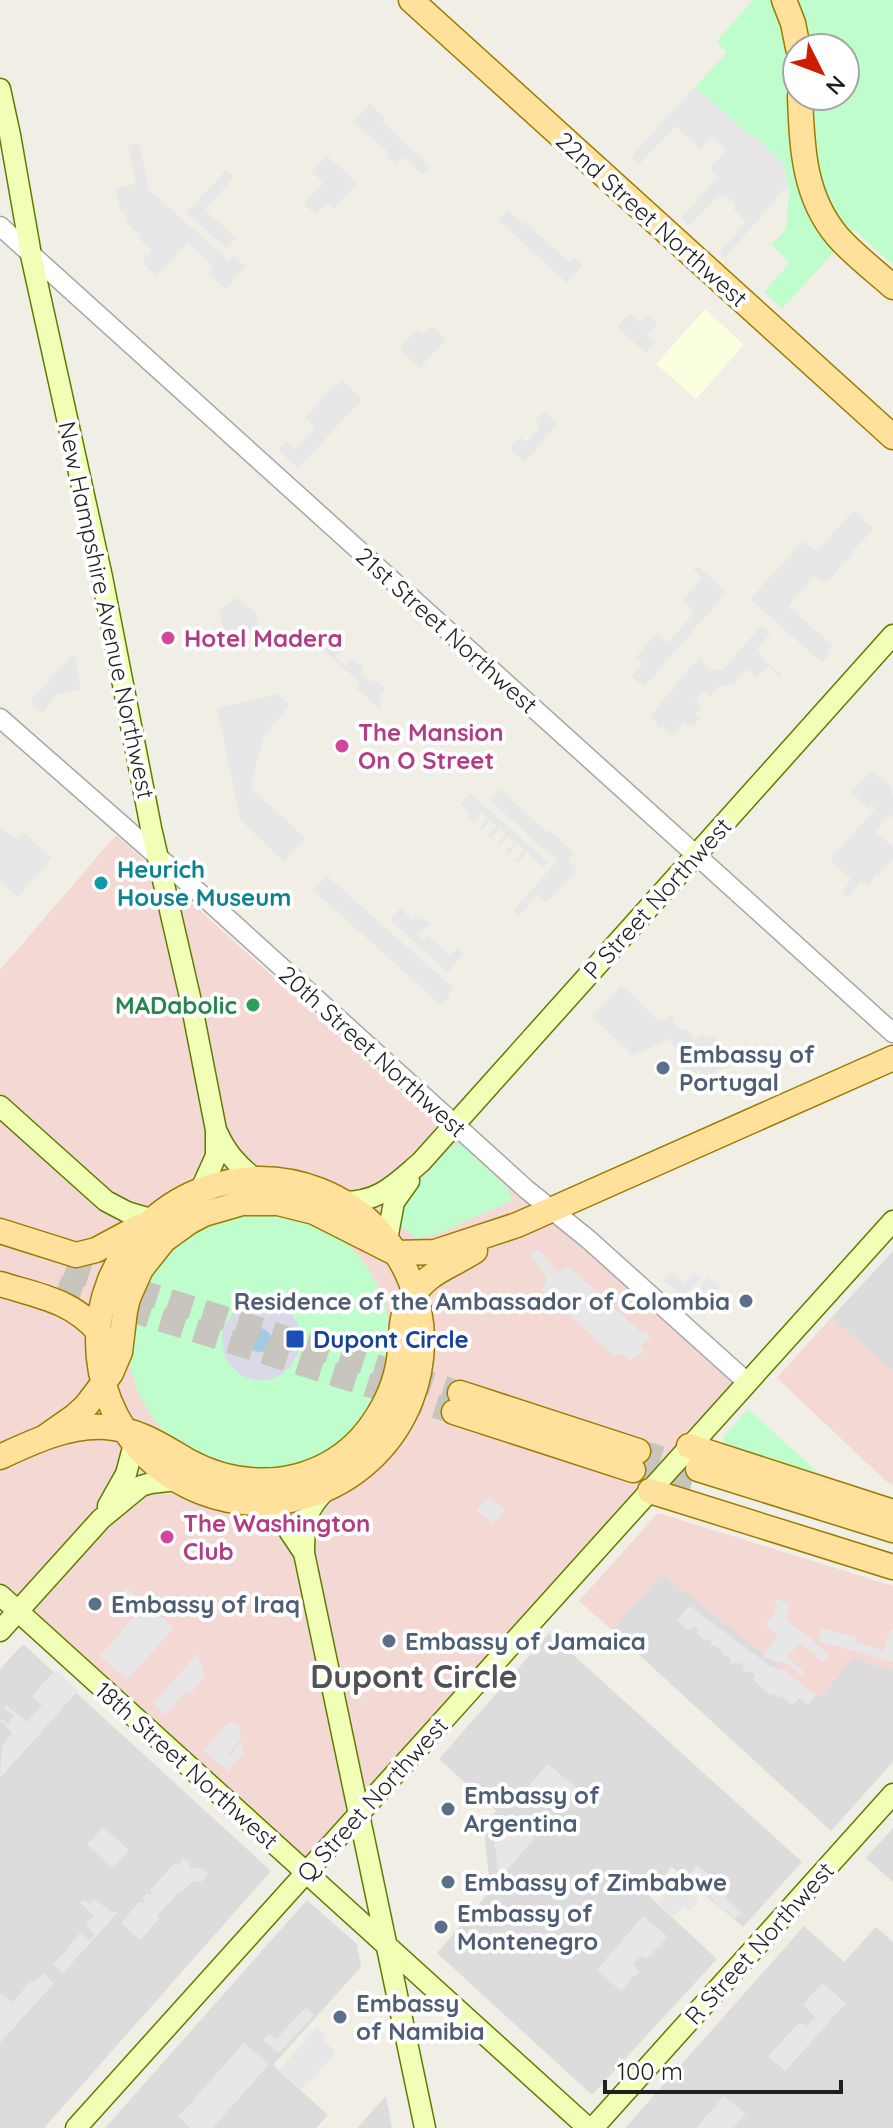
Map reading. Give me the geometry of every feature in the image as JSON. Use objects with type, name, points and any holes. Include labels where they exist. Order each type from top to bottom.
[{"type":"main road","name":"22nd Street Northwest","points":[[411,0],[893,437]]},
{"type":"main road","points":[[784,0],[795,32]]},
{"type":"main road","name":"New Hampshire Avenue Northwest","points":[[0,89],[31,255],[102,577],[216,1130],[216,1156],[201,1189]]},
{"type":"main road","points":[[801,112],[802,153],[821,214],[839,238],[893,287]]},
{"type":"main road","name":"P Street Northwest","points":[[343,1202],[366,1200],[383,1194],[421,1162],[893,635]]},
{"type":"main road","points":[[0,1457],[45,1437],[75,1416],[103,1383],[120,1352],[125,1311],[141,1269],[164,1240],[204,1214],[242,1203],[262,1201],[296,1206],[391,1246],[435,1252],[510,1228],[893,1058]]},
{"type":"main road","points":[[0,1106],[106,1201],[146,1223]]},
{"type":"main road","name":"New Hampshire Avenue Northwest","points":[[216,1130],[228,1153],[254,1178]]},
{"type":"main road","name":"P Street Northwest","points":[[391,1246],[394,1202],[421,1162]]},
{"type":"main road","points":[[0,1231],[76,1255],[96,1250],[201,1189],[254,1178],[276,1179],[305,1186],[343,1202],[364,1216],[391,1246],[416,1293],[421,1320],[422,1357],[406,1414],[391,1437],[346,1479],[292,1499],[259,1502],[229,1500],[176,1480],[150,1460],[129,1437],[110,1405],[99,1361],[99,1332],[110,1280],[120,1259],[146,1223]]},
{"type":"main road","name":"Q Street Northwest","points":[[76,2128],[893,1221]]},
{"type":"main road","points":[[45,1437],[94,1427],[160,1443],[202,1468],[230,1478],[277,1480],[327,1465],[364,1435],[387,1399],[399,1361],[404,1313],[416,1293],[430,1276],[510,1228]]},
{"type":"main road","points":[[0,1247],[62,1277],[0,1269]]},
{"type":"main road","points":[[0,1284],[63,1304],[81,1314],[99,1332]]},
{"type":"main road","points":[[457,1402],[635,1460]]},
{"type":"main road","points":[[101,1519],[126,1474],[129,1437]]},
{"type":"main road","points":[[689,1446],[893,1512]]},
{"type":"main road","points":[[893,1530],[694,1478],[893,1552]]},
{"type":"main road","points":[[0,1631],[101,1519],[141,1486],[176,1480]]},
{"type":"main road","points":[[328,1488],[314,1500],[309,1510],[304,1530],[304,1553],[425,2128]]},
{"type":"main road","points":[[650,1491],[893,1567]]},
{"type":"main road","points":[[259,1502],[284,1523],[304,1553]]},
{"type":"main road","name":"18th Street Northwest","points":[[0,1595],[590,2128]]},
{"type":"main road","name":"R Street Northwest","points":[[590,2128],[893,1794]]},
{"type":"street","name":"21st Street Northwest","points":[[0,226],[893,1033]]},
{"type":"street","name":"20th Street Northwest","points":[[0,718],[204,897],[526,1189],[588,1239],[747,1382]]},
{"type":"shaded area","points":[[695,87],[752,137],[754,135],[784,165],[788,189],[782,192],[725,258],[719,253],[746,222],[733,209],[736,205],[725,195],[721,199],[717,196],[689,226],[681,218],[718,177],[710,169],[726,150],[712,137],[701,149],[675,126],[640,164],[632,157]]},
{"type":"shaded area","points":[[370,103],[385,118],[382,122],[431,167],[423,175],[403,157],[396,164],[387,156],[389,153],[354,122]]},
{"type":"shaded area","points":[[139,143],[149,190],[229,261],[234,256],[246,266],[225,289],[208,274],[214,267],[188,243],[157,276],[142,262],[152,250],[126,222],[115,188],[136,184],[128,145]]},
{"type":"shaded area","points":[[326,155],[357,183],[334,209],[327,203],[316,215],[304,204],[323,182],[311,171]]},
{"type":"shaded area","points":[[226,170],[234,177],[205,210],[236,238],[226,248],[187,213]]},
{"type":"shaded area","points":[[507,210],[569,262],[574,257],[583,265],[567,283],[498,220]]},
{"type":"shaded area","points":[[705,309],[744,345],[696,399],[656,364]]},
{"type":"shaded area","points":[[630,313],[640,322],[648,314],[658,323],[647,334],[656,342],[646,353],[617,327]]},
{"type":"shaded area","points":[[432,326],[446,339],[420,368],[399,349],[417,329],[425,334]]},
{"type":"shaded area","points":[[342,380],[362,399],[298,469],[278,450],[286,441],[296,449],[315,427],[305,418]]},
{"type":"shaded area","points":[[544,412],[558,424],[525,462],[510,448],[520,437],[527,442],[540,427],[535,421]]},
{"type":"shaded area","points":[[853,511],[874,529],[830,580],[824,584],[814,576],[788,606],[832,645],[822,663],[750,599],[803,541],[816,552]]},
{"type":"shaded area","points":[[696,565],[727,592],[644,687],[631,676],[642,663],[636,657],[656,634],[667,643],[695,612],[682,600],[702,577],[693,569]]},
{"type":"shaded area","points":[[237,597],[257,614],[259,629],[225,636],[219,611]]},
{"type":"shaded area","points":[[762,625],[771,632],[757,649],[764,660],[782,675],[780,677],[768,666],[757,677],[747,669],[733,686],[720,686],[710,697],[703,692],[695,701],[701,707],[696,713],[701,718],[692,727],[683,723],[672,735],[663,726],[660,728],[657,725],[650,716],[694,663],[704,655],[701,661],[711,670],[722,670]]},
{"type":"shaded area","points":[[331,636],[344,647],[335,657],[345,666],[352,658],[364,668],[360,673],[371,683],[374,679],[385,689],[380,695],[379,703],[382,706],[379,709],[356,688],[360,683],[321,647]]},
{"type":"shaded area","points":[[74,653],[81,689],[57,694],[43,714],[30,701]]},
{"type":"shaded area","points":[[278,694],[290,705],[264,736],[250,788],[306,838],[284,862],[240,820],[217,708]]},
{"type":"shaded area","points":[[871,770],[893,789],[890,792],[893,795],[893,818],[889,815],[875,831],[893,848],[893,859],[878,876],[876,874],[868,887],[861,881],[848,898],[842,892],[851,879],[830,860],[875,809],[871,805],[868,808],[851,792]]},
{"type":"shaded area","points":[[499,789],[575,853],[568,861],[577,869],[546,903],[537,895],[519,916],[513,911],[557,861],[490,800]]},
{"type":"shaded area","points":[[470,793],[548,862],[543,867],[527,852],[518,863],[515,861],[524,850],[517,844],[509,855],[506,852],[515,842],[508,836],[500,846],[497,844],[506,834],[499,828],[491,839],[488,836],[497,826],[490,820],[482,831],[479,828],[488,818],[482,812],[473,823],[467,818],[471,813],[461,804]]},
{"type":"shaded area","points":[[2,828],[16,840],[23,832],[52,858],[17,897],[0,881]]},
{"type":"shaded area","points":[[116,835],[421,1110],[471,1140],[747,1382],[306,1874],[0,1595],[0,970]]},
{"type":"shaded area","points":[[326,875],[453,986],[445,1002],[440,1004],[313,890]]},
{"type":"shaded area","points":[[400,908],[413,920],[423,918],[430,924],[418,934],[424,940],[429,935],[450,956],[458,948],[464,954],[448,972],[390,920]]},
{"type":"shaded area","points":[[621,985],[660,1021],[671,1016],[683,1030],[689,1030],[694,1040],[701,1036],[714,1037],[723,1044],[732,1065],[703,1077],[699,1070],[687,1075],[670,1039],[631,1056],[592,1018]]},
{"type":"shaded area","points":[[539,1250],[557,1272],[569,1267],[642,1333],[651,1337],[641,1345],[645,1352],[630,1360],[623,1353],[614,1356],[541,1289],[546,1278],[530,1254]]},
{"type":"shaded area","points":[[893,1251],[893,1371],[831,1318]]},
{"type":"shaded area","points":[[673,1272],[684,1283],[693,1273],[701,1278],[683,1297],[664,1281]]},
{"type":"shaded area","points":[[708,1277],[719,1288],[720,1298],[704,1317],[688,1303]]},
{"type":"shaded area","points":[[263,1301],[284,1308],[292,1315],[298,1324],[301,1344],[291,1366],[281,1375],[268,1380],[255,1380],[242,1376],[225,1358],[223,1328],[234,1311]]},
{"type":"shaded area","points":[[831,1318],[893,1371],[893,1485],[777,1378]]},
{"type":"shaded area","points":[[489,1496],[505,1510],[493,1524],[476,1510]]},
{"type":"shaded area","points":[[658,1513],[893,1586],[893,1670],[853,1658],[819,1698],[662,1573],[612,1630],[579,1601]]},
{"type":"shaded area","points":[[662,1573],[819,1698],[853,1658],[893,1670],[893,1762],[831,1831],[612,1630]]},
{"type":"shaded area","points":[[126,1587],[174,1628],[127,1680],[100,1656],[136,1614],[119,1595]]},
{"type":"shaded area","points":[[776,1599],[790,1604],[786,1618],[788,1622],[829,1655],[823,1662],[800,1643],[787,1657],[805,1673],[803,1676],[787,1664],[764,1657],[778,1636],[765,1624],[773,1617]]},
{"type":"shaded area","points":[[690,1606],[816,1696],[808,1706],[799,1698],[792,1706],[781,1696],[779,1698],[774,1693],[771,1696],[753,1679],[755,1675],[750,1671],[746,1673],[740,1663],[732,1666],[731,1659],[722,1656],[724,1653],[716,1646],[711,1646],[709,1639],[704,1640],[697,1634],[695,1626],[687,1630],[677,1620]]},
{"type":"shaded area","points":[[822,1628],[856,1638],[856,1641],[883,1651],[890,1629],[893,1630],[893,1662],[818,1641]]},
{"type":"shaded area","points":[[549,1633],[802,1862],[743,1927],[672,1867],[648,1895],[717,1959],[592,2095],[437,1953],[490,1891],[484,1828],[496,1811],[439,1759]]},
{"type":"shaded area","points":[[23,1644],[271,1871],[44,2128],[0,2128],[0,1669]]},
{"type":"shaded area","points":[[198,1653],[205,1677],[165,1715],[153,1704]]},
{"type":"shaded area","points":[[55,1670],[78,1691],[0,1778],[2,1746],[12,1733],[0,1720],[8,1724],[14,1716],[4,1708],[6,1705],[27,1722],[42,1705],[32,1696]]},
{"type":"shaded area","points":[[230,1722],[238,1724],[241,1739],[227,1755],[241,1742],[244,1754],[228,1771],[203,1750]]},
{"type":"shaded area","points":[[548,1764],[578,1789],[564,1800],[568,1804],[566,1807],[555,1797],[547,1805],[527,1788]]},
{"type":"shaded area","points":[[509,1814],[535,1838],[505,1872],[508,1876],[500,1885],[493,1832]]},
{"type":"shaded area","points":[[103,1827],[129,1850],[113,1868],[87,1845]]},
{"type":"shaded area","points":[[893,1828],[893,1882],[866,1858]]},
{"type":"shaded area","points":[[181,1856],[190,1869],[202,1868],[208,1874],[201,1882],[192,1882],[180,1891],[140,1940],[121,1923],[140,1901],[145,1901],[142,1898],[152,1893],[149,1891],[174,1864],[183,1861]]},
{"type":"shaded area","points":[[697,1865],[729,1893],[725,1898],[741,1912],[734,1919],[687,1877]]},
{"type":"shaded area","points":[[676,1881],[699,1901],[689,1911],[683,1906],[673,1917],[657,1902]]},
{"type":"shaded area","points":[[94,1899],[112,1912],[118,1912],[63,1973],[53,1964],[80,1933],[89,1941],[95,1934],[86,1925],[94,1915],[80,1903],[84,1900],[89,1904]]},
{"type":"shaded area","points":[[307,1900],[357,1944],[361,1967],[273,2065],[328,2115],[316,2128],[105,2128]]},
{"type":"shaded area","points":[[643,1916],[668,1937],[646,1959],[641,1956],[633,1964],[640,1973],[621,1991],[597,1970]]},
{"type":"shaded area","points":[[804,1926],[844,1962],[876,1927],[893,1942],[893,2128],[627,2128],[626,2127]]},
{"type":"shaded area","points":[[43,1973],[54,1983],[0,2043],[0,1993],[13,2002],[31,1981],[34,1983]]},
{"type":"shaded area","points":[[822,1983],[846,2003],[785,2071],[768,2056],[800,2022],[806,2026],[816,2018],[803,2005]]},
{"type":"shaded area","points":[[306,2007],[314,2015],[279,2053],[263,2041],[269,2034],[276,2039]]},
{"type":"shaded area","points":[[317,2027],[325,2035],[322,2039],[335,2054],[302,2090],[279,2070]]},
{"type":"shaded area","points":[[244,2043],[269,2064],[213,2128],[191,2128],[178,2117]]},
{"type":"shaded area","points":[[386,2096],[392,2128],[357,2128]]},
{"type":"shaded area","points":[[724,2096],[746,2114],[733,2128],[696,2128]]},
{"type":"green space","points":[[753,0],[893,0],[893,265],[854,230],[782,309],[764,292],[790,262],[771,245],[786,229],[789,193],[784,165],[695,87],[727,52],[716,42]]},
{"type":"green space","points":[[459,1143],[506,1186],[513,1200],[440,1233],[418,1239],[400,1225],[398,1207],[451,1146]]},
{"type":"green space","name":"Dupont Circle","points":[[259,1210],[285,1212],[309,1220],[332,1232],[352,1248],[368,1268],[380,1291],[388,1315],[388,1367],[380,1391],[368,1414],[352,1434],[332,1450],[309,1462],[285,1470],[259,1472],[233,1470],[209,1462],[186,1450],[166,1434],[150,1414],[138,1391],[130,1367],[128,1341],[130,1315],[138,1291],[150,1268],[166,1248],[186,1232],[209,1220],[233,1212]]},
{"type":"green space","points":[[748,1409],[823,1477],[725,1445],[724,1436]]},
{"type":"water","points":[[254,1328],[264,1328],[271,1335],[271,1345],[264,1352],[254,1352],[247,1345],[247,1335]]},
{"type":"tunnel","points":[[66,1268],[460,1393]]},
{"type":"tunnel","points":[[58,1287],[454,1412]]},
{"type":"tunnel","points":[[638,1451],[696,1469]]},
{"type":"tunnel","points":[[633,1470],[691,1487]]},
{"type":"place","name":"Hotel Madera","points":[[168,638]]},
{"type":"place","name":"The Mansion On O Street","points":[[342,746]]},
{"type":"place","name":"Heurich House Museum","points":[[101,883]]},
{"type":"place","name":"MADabolic","points":[[253,1005]]},
{"type":"place","name":"Embassy of Portugal","points":[[663,1068]]},
{"type":"place","name":"Residence of the Ambassador of Colombia","points":[[746,1301]]},
{"type":"place","name":"Dupont Circle","points":[[295,1339]]},
{"type":"place","name":"The Washington Club","points":[[167,1537]]},
{"type":"place","name":"Embassy of Iraq","points":[[95,1604]]},
{"type":"place","name":"Embassy of Jamaica","points":[[389,1641]]},
{"type":"place","name":"Embassy of Argentina","points":[[448,1809]]},
{"type":"place","name":"Embassy of Zimbabwe","points":[[448,1882]]},
{"type":"place","name":"Embassy of Montenegro","points":[[441,1927]]},
{"type":"place","name":"Embassy of Namibia","points":[[340,2017]]},
{"type":"district","name":"Dupont Circle","points":[[414,1676]]}]
